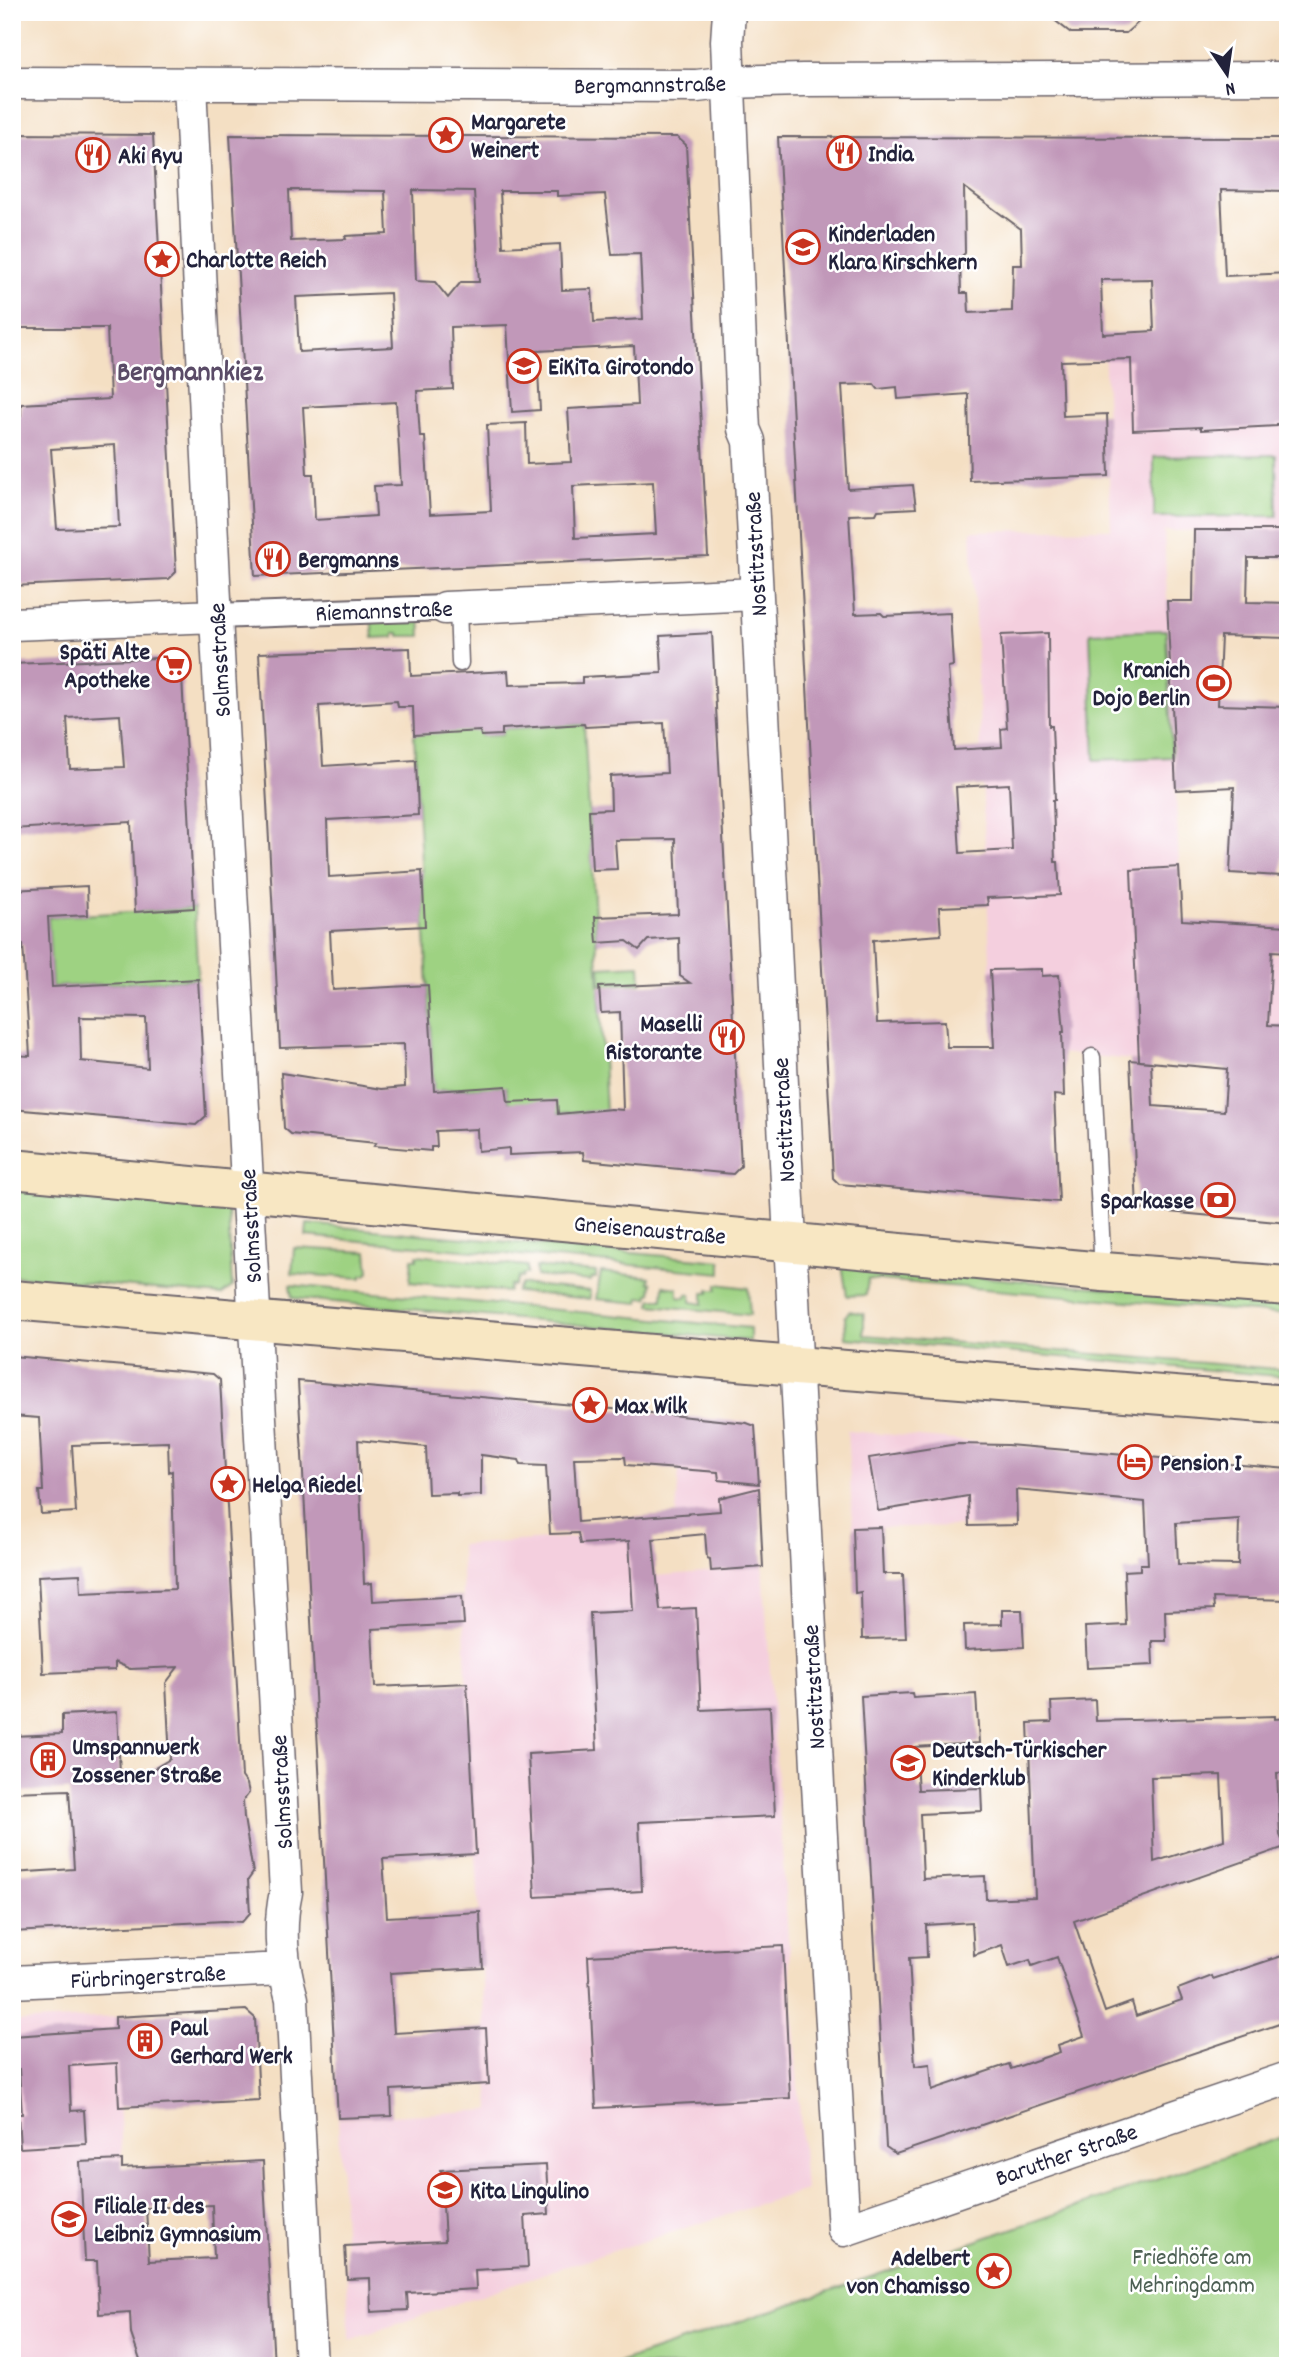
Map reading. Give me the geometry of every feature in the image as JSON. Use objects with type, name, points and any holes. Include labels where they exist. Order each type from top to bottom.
[{"type":"main road","name":"Gneisenaustraße","points":[[12,1169],[1103,1272],[1288,1286]]},
{"type":"main road","points":[[12,1300],[1288,1405]]},
{"type":"street","name":"Nostitzstraße","points":[[729,12],[727,41],[744,429],[749,441],[789,1242],[844,2230]]},
{"type":"street","name":"Bergmannstraße","points":[[12,83],[697,86],[729,82],[1288,78]]},
{"type":"street","name":"Solmsstraße","points":[[190,84],[216,616],[286,1892],[281,1916],[284,1969],[292,1999],[311,2366]]},
{"type":"street","name":"Riemannstraße","points":[[12,624],[756,594]]},
{"type":"street","name":"Fürbringerstraße","points":[[12,1982],[284,1969]]},
{"type":"street","name":"Baruther Straße","points":[[844,2230],[1288,2078]]},
{"type":"lane","points":[[451,608],[460,663]]},
{"type":"lane","points":[[1092,1056],[1103,1272]]},
{"type":"shaded area","points":[[1104,344],[1288,356],[1288,530],[1164,531],[1188,1065],[994,1047],[971,531],[1111,529]]},
{"type":"shaded area","points":[[1280,951],[1288,952],[1288,1053],[1267,1052],[1271,957]]},
{"type":"shaded area","points":[[683,1416],[756,1423],[760,1508],[676,1515]]},
{"type":"shaded area","points":[[847,1431],[1014,1445],[1017,1525],[853,1528]]},
{"type":"shaded area","points":[[579,1537],[580,1544],[629,1541],[632,1578],[763,1567],[805,2190],[560,2268],[350,2340],[338,2119],[490,2110],[461,1545]]},
{"type":"shaded area","name":"Filiale II des Leibniz Gymnasium","points":[[115,2017],[131,2334],[142,2366],[12,2366],[12,2022]]},
{"type":"green space","points":[[1276,455],[1277,516],[1154,517],[1154,457]]},
{"type":"green space","points":[[420,613],[421,636],[399,636],[399,633],[394,633],[394,637],[373,638],[371,615]]},
{"type":"green space","points":[[1166,630],[1172,757],[1095,760],[1090,633]]},
{"type":"green space","points":[[479,715],[481,736],[502,735],[502,729],[584,724],[606,1111],[557,1113],[508,1102],[506,1087],[441,1090],[434,1096],[414,735]]},
{"type":"green space","points":[[194,908],[198,979],[52,987],[48,917]]},
{"type":"green space","points":[[640,965],[641,983],[601,985],[600,967]]},
{"type":"green space","points":[[12,1190],[224,1209],[228,1212],[232,1287],[221,1295],[12,1276]]},
{"type":"green space","points":[[307,1224],[721,1261],[721,1273],[306,1236]]},
{"type":"green space","points":[[294,1248],[367,1252],[369,1272],[362,1275],[362,1278],[292,1274]]},
{"type":"green space","points":[[417,1255],[527,1266],[527,1274],[519,1277],[514,1286],[510,1285],[508,1292],[410,1282],[412,1259],[417,1259]]},
{"type":"green space","points":[[842,1265],[1288,1304],[1288,1315],[868,1279],[866,1295],[847,1296]]},
{"type":"green space","points":[[536,1267],[596,1272],[596,1278],[591,1281],[536,1276]]},
{"type":"green space","points":[[601,1272],[650,1277],[651,1294],[648,1298],[640,1297],[639,1303],[596,1299]]},
{"type":"green space","points":[[521,1284],[590,1291],[590,1299],[516,1292]]},
{"type":"green space","points":[[717,1284],[748,1288],[750,1315],[651,1305],[652,1299],[663,1299],[664,1286],[678,1288],[678,1297],[686,1298],[687,1294],[691,1295],[691,1302],[703,1304],[703,1293],[717,1290]]},
{"type":"green space","points":[[290,1285],[750,1328],[750,1341],[292,1298]]},
{"type":"green space","points":[[849,1311],[864,1314],[864,1335],[1288,1370],[1288,1377],[846,1338],[845,1317]]},
{"type":"green space","name":"Friedhöfe am Mehringdamm","points":[[1288,2135],[1288,2366],[609,2366]]},
{"type":"building","points":[[1044,12],[1150,12],[1126,33],[1071,33]]},
{"type":"building","points":[[12,134],[153,135],[176,572],[169,579],[12,586],[12,415],[21,415],[21,404],[110,399],[107,328],[12,328]],"holes":[[[115,445],[119,527],[57,529],[51,449]]]},
{"type":"building","points":[[230,135],[677,137],[686,145],[708,556],[255,576]],"holes":[[[289,190],[385,191],[387,234],[291,241]],[[413,190],[474,191],[479,282],[461,282],[448,298],[435,282],[416,281]],[[500,191],[557,191],[557,196],[605,194],[612,255],[640,254],[643,319],[594,322],[592,289],[562,290],[560,244],[503,247]],[[390,293],[393,347],[299,352],[296,297]],[[507,325],[512,412],[540,410],[537,351],[634,346],[637,405],[568,409],[571,462],[527,464],[526,423],[487,425],[491,511],[430,514],[425,437],[420,437],[417,391],[453,389],[451,327]],[[396,402],[401,485],[374,486],[376,516],[315,520],[313,474],[307,474],[303,407]],[[653,482],[656,534],[575,538],[573,486]]]},
{"type":"building","points":[[778,137],[1288,138],[1288,191],[1221,190],[1225,276],[1288,273],[1288,423],[1277,426],[1201,430],[1201,427],[1133,430],[1131,359],[1061,361],[1063,416],[1107,414],[1109,476],[970,481],[968,394],[898,399],[897,387],[878,389],[874,384],[842,385],[848,489],[913,485],[916,508],[849,515],[855,614],[881,613],[884,616],[950,613],[953,666],[948,667],[954,750],[1002,747],[1001,729],[1007,728],[1001,635],[1048,633],[1055,862],[1058,862],[1060,895],[987,898],[988,905],[939,907],[941,935],[873,940],[877,1023],[945,1021],[947,1047],[994,1047],[990,970],[1042,969],[1042,976],[1059,975],[1064,1032],[1064,1096],[1054,1095],[1059,1202],[839,1184],[833,1178]],"holes":[[[964,187],[1021,229],[1022,265],[1013,265],[1012,311],[969,313],[968,293],[961,293],[960,258],[965,253]],[[1152,279],[1154,331],[1103,334],[1101,280]],[[1009,784],[1012,850],[960,853],[956,787]]]},
{"type":"building","points":[[1194,530],[1288,530],[1288,558],[1248,558],[1247,602],[1288,603],[1288,638],[1221,636],[1218,705],[1288,707],[1288,774],[1282,876],[1230,873],[1234,787],[1176,790],[1167,601],[1193,601]]},
{"type":"building","points":[[712,633],[741,1166],[733,1174],[584,1160],[583,1152],[509,1155],[509,1148],[478,1151],[477,1129],[436,1131],[437,1147],[431,1147],[431,1151],[291,1134],[284,1128],[281,1073],[382,1089],[405,1087],[404,1044],[280,1048],[259,653],[410,648],[411,676],[508,671],[509,685],[582,683],[582,677],[662,673],[660,636]],"holes":[[[397,701],[398,707],[413,707],[414,735],[480,731],[481,736],[502,735],[502,729],[664,723],[667,773],[610,776],[611,809],[589,810],[592,870],[617,869],[615,840],[675,839],[678,914],[595,917],[597,943],[627,941],[639,950],[648,940],[679,938],[680,976],[690,983],[599,987],[601,1013],[620,1012],[623,1110],[558,1114],[557,1100],[508,1102],[506,1086],[434,1091],[428,985],[333,990],[330,931],[425,926],[422,871],[329,877],[327,820],[418,815],[416,760],[323,766],[319,706]]]},
{"type":"building","points":[[181,657],[194,908],[135,912],[131,822],[12,829],[12,790],[15,790],[12,664]],"holes":[[[120,715],[124,767],[70,769],[67,718]]]},
{"type":"building","points":[[1179,867],[1182,920],[1288,926],[1288,952],[1272,951],[1268,1025],[1288,1026],[1288,1223],[1137,1209],[1130,1060],[1139,1061],[1131,870]],"holes":[[[1151,1062],[1227,1069],[1224,1111],[1153,1106]]]},
{"type":"building","points":[[87,886],[88,915],[48,917],[52,987],[198,979],[206,1116],[196,1125],[12,1109],[12,1055],[30,1056],[23,944],[12,945],[12,890]],"holes":[[[80,1017],[146,1018],[148,1068],[81,1061]]]},
{"type":"building","points":[[12,1356],[213,1374],[220,1380],[242,1777],[249,1793],[243,1801],[244,1818],[253,1873],[248,1880],[250,1913],[242,1922],[12,1932],[12,1873],[74,1869],[69,1790],[12,1792],[12,1736],[62,1734],[62,1715],[117,1712],[120,1773],[148,1772],[170,1759],[166,1683],[178,1667],[130,1669],[115,1662],[115,1670],[43,1673],[38,1576],[80,1574],[81,1593],[175,1589],[172,1471],[169,1472],[168,1442],[72,1445],[76,1512],[41,1514],[39,1491],[43,1491],[39,1418],[12,1416]]},
{"type":"building","points":[[298,1381],[574,1405],[755,1426],[759,1484],[719,1480],[718,1472],[626,1465],[625,1457],[574,1458],[578,1522],[720,1511],[719,1498],[759,1488],[763,1567],[711,1571],[705,1534],[653,1539],[660,1610],[696,1608],[701,1710],[770,1707],[775,1816],[639,1822],[642,1891],[535,1897],[528,1754],[597,1750],[590,1613],[633,1611],[629,1541],[580,1544],[578,1533],[550,1534],[546,1466],[521,1465],[519,1460],[481,1455],[481,1495],[428,1494],[426,1447],[358,1440],[364,1584],[372,1583],[373,1601],[462,1596],[464,1624],[372,1629],[375,1687],[467,1683],[476,1854],[383,1859],[387,1917],[480,1912],[483,1968],[390,1973],[394,2033],[486,2028],[489,2084],[391,2090],[392,2116],[338,2118]]},
{"type":"building","points":[[957,1444],[1007,1445],[1288,1469],[1285,1564],[1288,1567],[1288,1600],[1213,1598],[1214,1609],[1165,1611],[1166,1641],[1152,1641],[1153,1665],[1087,1668],[1085,1627],[1126,1625],[1124,1571],[1140,1570],[1140,1564],[1148,1564],[1145,1502],[1016,1490],[1017,1525],[969,1526],[968,1496],[878,1511],[869,1458]],"holes":[[[1239,1519],[1238,1565],[1178,1564],[1176,1523]]]},
{"type":"building","points":[[881,1527],[883,1574],[903,1574],[906,1638],[862,1639],[861,1592],[855,1593],[853,1528]]},
{"type":"building","points":[[1002,1610],[1022,1610],[1024,1647],[965,1650],[964,1625],[1002,1624]]},
{"type":"building","points":[[912,1693],[913,1698],[976,1694],[979,1743],[915,1747],[918,1790],[981,1788],[982,1811],[920,1814],[923,1879],[985,1876],[986,1899],[1035,1897],[1028,1723],[1052,1722],[1051,1702],[1095,1700],[1096,1721],[1275,1716],[1275,1719],[1288,1718],[1288,1772],[1277,1773],[1280,1835],[1285,1847],[1074,1921],[1105,2012],[1132,2002],[1136,2016],[1182,2000],[1178,1989],[1288,1954],[1288,2021],[896,2154],[886,2147],[861,1696]],"holes":[[[1221,1775],[1224,1840],[1154,1862],[1151,1777]],[[972,1922],[974,1955],[1002,1945],[1009,1967],[1030,1960],[1032,1966],[1057,1957],[1084,2036],[1058,2045],[1060,2052],[1011,2069],[1009,2064],[932,2090],[930,2064],[915,2066],[909,1958],[927,1957],[926,1925]]]},
{"type":"building","points":[[783,1946],[790,2098],[596,2108],[588,1956]]},
{"type":"building","points":[[246,2010],[255,2018],[259,2100],[119,2107],[117,2063],[69,2066],[71,2111],[84,2110],[86,2144],[20,2148],[18,2114],[22,2114],[19,2069],[15,2069],[13,2036],[115,2029],[115,2017]]},
{"type":"building","points":[[122,2160],[122,2168],[263,2161],[274,2366],[142,2366],[131,2334],[130,2312],[99,2314],[97,2261],[85,2261],[80,2162]],"holes":[[[212,2205],[214,2258],[149,2261],[146,2208]]]},
{"type":"building","points":[[546,2165],[549,2214],[525,2216],[528,2267],[475,2270],[476,2289],[407,2293],[408,2310],[371,2312],[370,2278],[347,2279],[345,2246],[445,2241],[441,2170]]},
{"type":"place","name":"Margarete Weinert","points":[[446,135]]},
{"type":"place","name":"India","points":[[844,153]]},
{"type":"place","name":"Aki Ryu","points":[[93,155]]},
{"type":"place","name":"Kinderladen Klara Kirschkern","points":[[803,247]]},
{"type":"place","name":"Charlotte Reich","points":[[162,259]]},
{"type":"place","name":"EiKiTa Girotondo","points":[[524,366]]},
{"type":"place","name":"Bergmanns","points":[[273,559]]},
{"type":"place","name":"Späti Alte Apotheke","points":[[174,665]]},
{"type":"place","name":"Kranich Dojo Berlin","points":[[1214,683]]},
{"type":"place","name":"Maselli Ristorante","points":[[727,1037]]},
{"type":"place","name":"Sparkasse","points":[[1218,1200]]},
{"type":"place","name":"Max Wilk","points":[[590,1405]]},
{"type":"place","name":"Pension I","points":[[1135,1462]]},
{"type":"place","name":"Helga Riedel","points":[[228,1484]]},
{"type":"place","name":"Umspannwerk Zossener Straße","points":[[48,1760]]},
{"type":"place","name":"Deutsch-Türkischer Kinderklub","points":[[908,1763]]},
{"type":"place","name":"Paul Gerhard Werk","points":[[145,2041]]},
{"type":"place","name":"Kita Lingulino","points":[[445,2190]]},
{"type":"place","name":"Filiale II des Leibniz Gymnasium","points":[[69,2219]]},
{"type":"place","name":"Adelbert von Chamisso","points":[[994,2271]]},
{"type":"district","name":"Bergmannkiez","points":[[190,370]]}]
